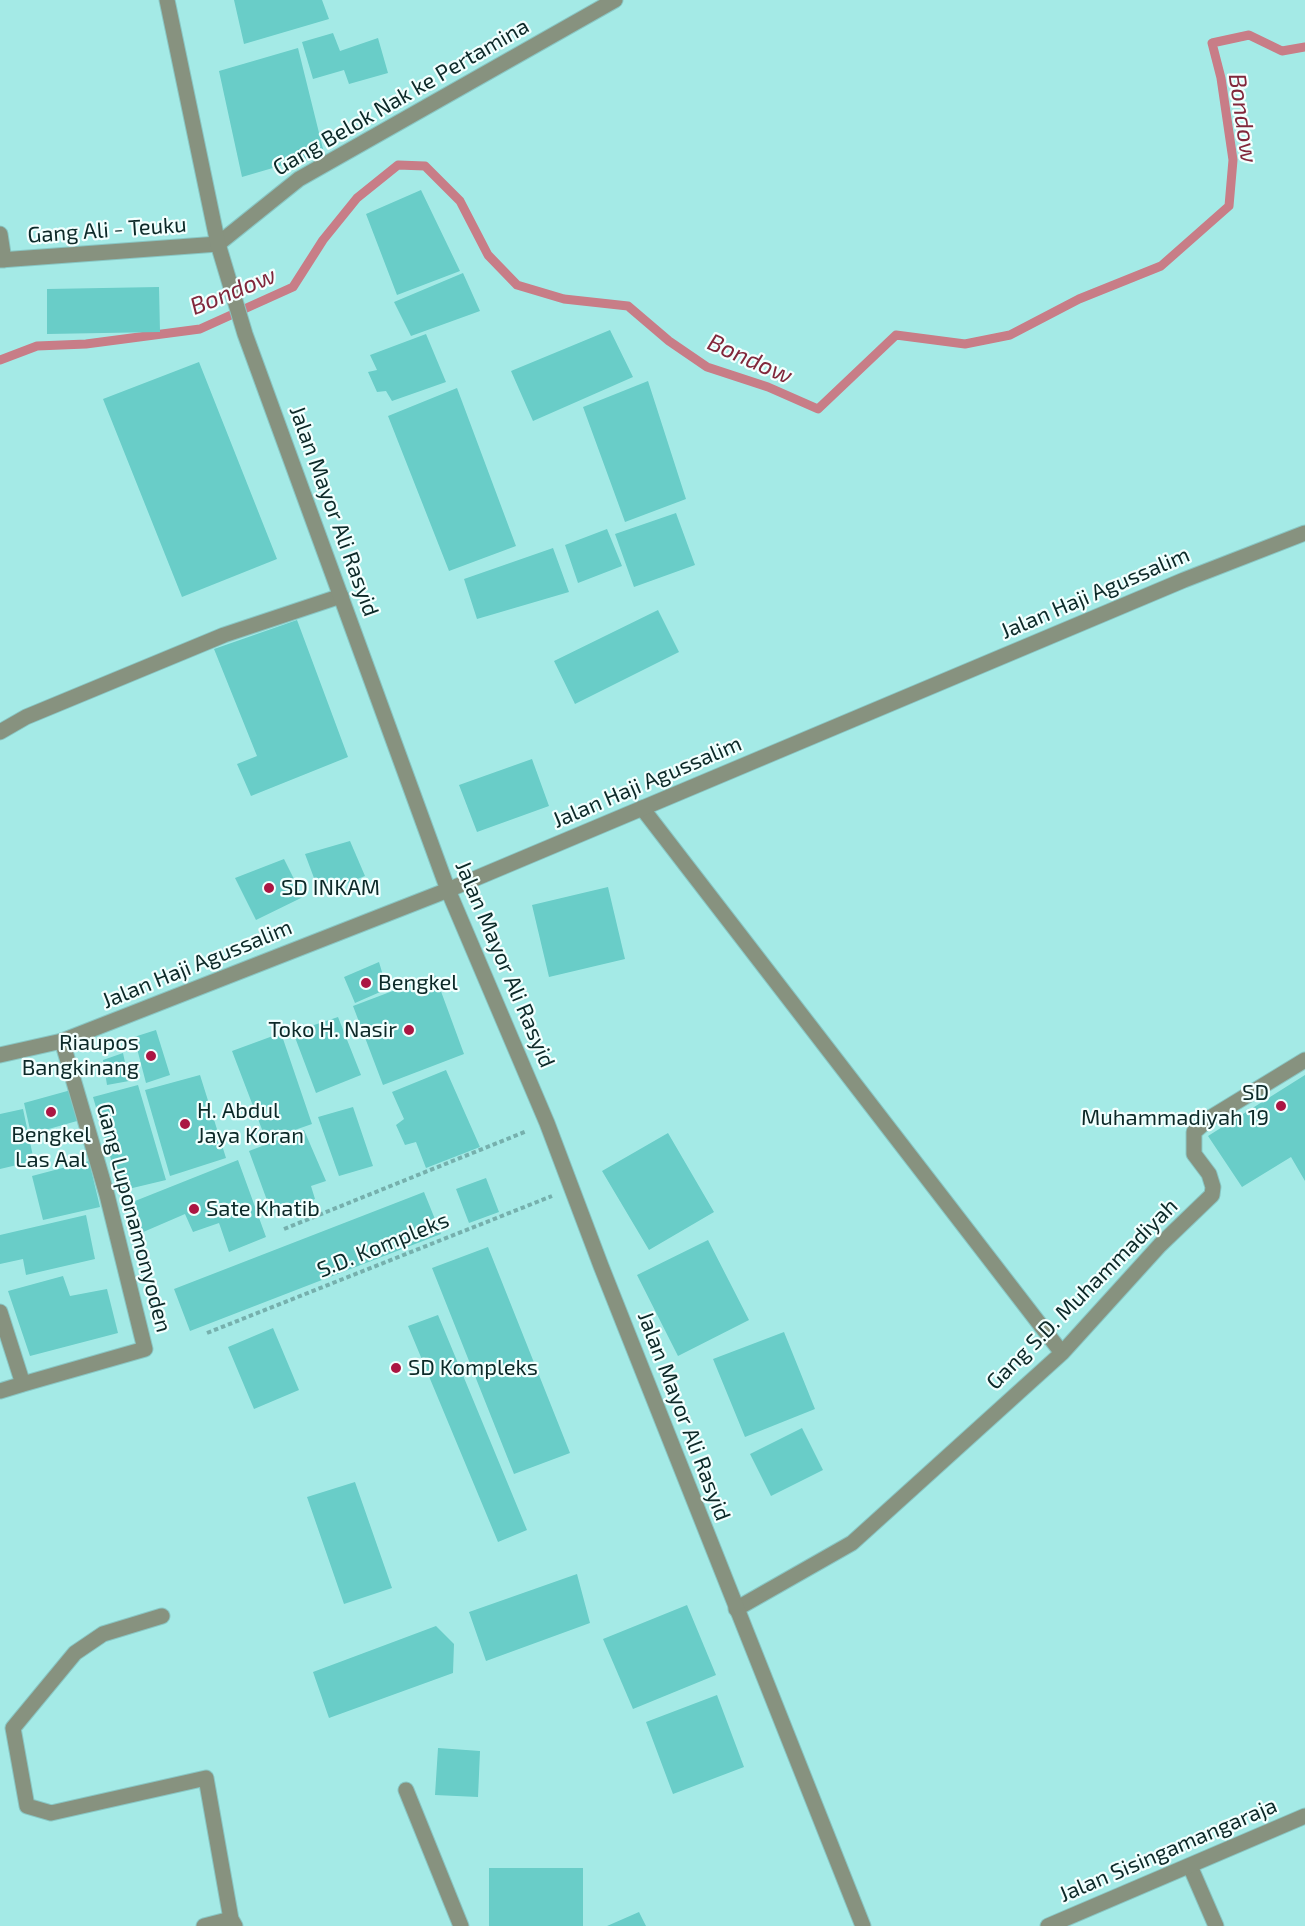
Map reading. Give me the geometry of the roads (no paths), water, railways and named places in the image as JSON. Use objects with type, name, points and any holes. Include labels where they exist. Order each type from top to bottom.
[{"type":"street","name":"Jalan Mayor Ali Rasyid","points":[[167,0],[218,244],[245,334],[448,890],[548,1123],[736,1609],[863,1926]]},
{"type":"street","name":"Gang Belok Nak ke Pertamina","points":[[218,244],[299,179],[615,0]]},
{"type":"street","points":[[0,234],[2,260]]},
{"type":"street","name":"Gang Ali - Teuku","points":[[2,260],[218,244]]},
{"type":"street","name":"Jalan Haji Agussalim","points":[[0,1055],[62,1041],[448,890],[1184,580],[1305,533]]},
{"type":"street","points":[[0,732],[26,717],[224,635],[341,596]]},
{"type":"street","points":[[642,808],[1062,1353]]},
{"type":"street","name":"Gang Luponamonyoden","points":[[23,1384],[145,1349],[107,1195],[62,1041]]},
{"type":"street","name":"Gang S.D. Muhammadiyah","points":[[736,1609],[852,1543],[1062,1353],[1160,1245],[1212,1195],[1213,1187],[1209,1174],[1194,1154],[1194,1132],[1210,1118],[1305,1060]]},
{"type":"street","points":[[0,1312],[23,1384],[0,1391]]},
{"type":"street","points":[[162,1616],[103,1634],[75,1653],[13,1728],[27,1806],[51,1813],[206,1778],[233,1922],[204,1926]]},
{"type":"street","points":[[406,1790],[461,1926]]},
{"type":"street","name":"Jalan Sisingamangaraja","points":[[1048,1926],[1305,1816]]},
{"type":"street","points":[[1190,1866],[1216,1926]]},
{"type":"waterway","name":"Bondow","points":[[0,360],[37,346],[86,344],[200,329],[293,287],[323,240],[357,198],[398,165],[425,166],[460,201],[488,255],[517,285],[564,299],[628,306],[669,341],[707,367],[768,387],[818,409],[896,335],[965,344],[1010,335],[1079,299],[1161,266],[1229,206],[1233,160],[1221,78],[1212,43],[1249,35],[1282,51],[1305,47]]},
{"type":"place","name":"SD INKAM","points":[[269,888]]},
{"type":"place","name":"Bengkel","points":[[366,983]]},
{"type":"place","name":"Toko H. Nasir","points":[[409,1030]]},
{"type":"place","name":"Riaupos Bangkinang","points":[[151,1056]]},
{"type":"place","name":"SD Muhammadiyah 19","points":[[1281,1106]]},
{"type":"place","name":"Bengkel Las Aal","points":[[51,1112]]},
{"type":"place","name":"H. Abdul Jaya Koran","points":[[185,1124]]},
{"type":"place","name":"Sate Khatib","points":[[194,1209]]},
{"type":"place","name":"SD Kompleks","points":[[396,1368]]}]
